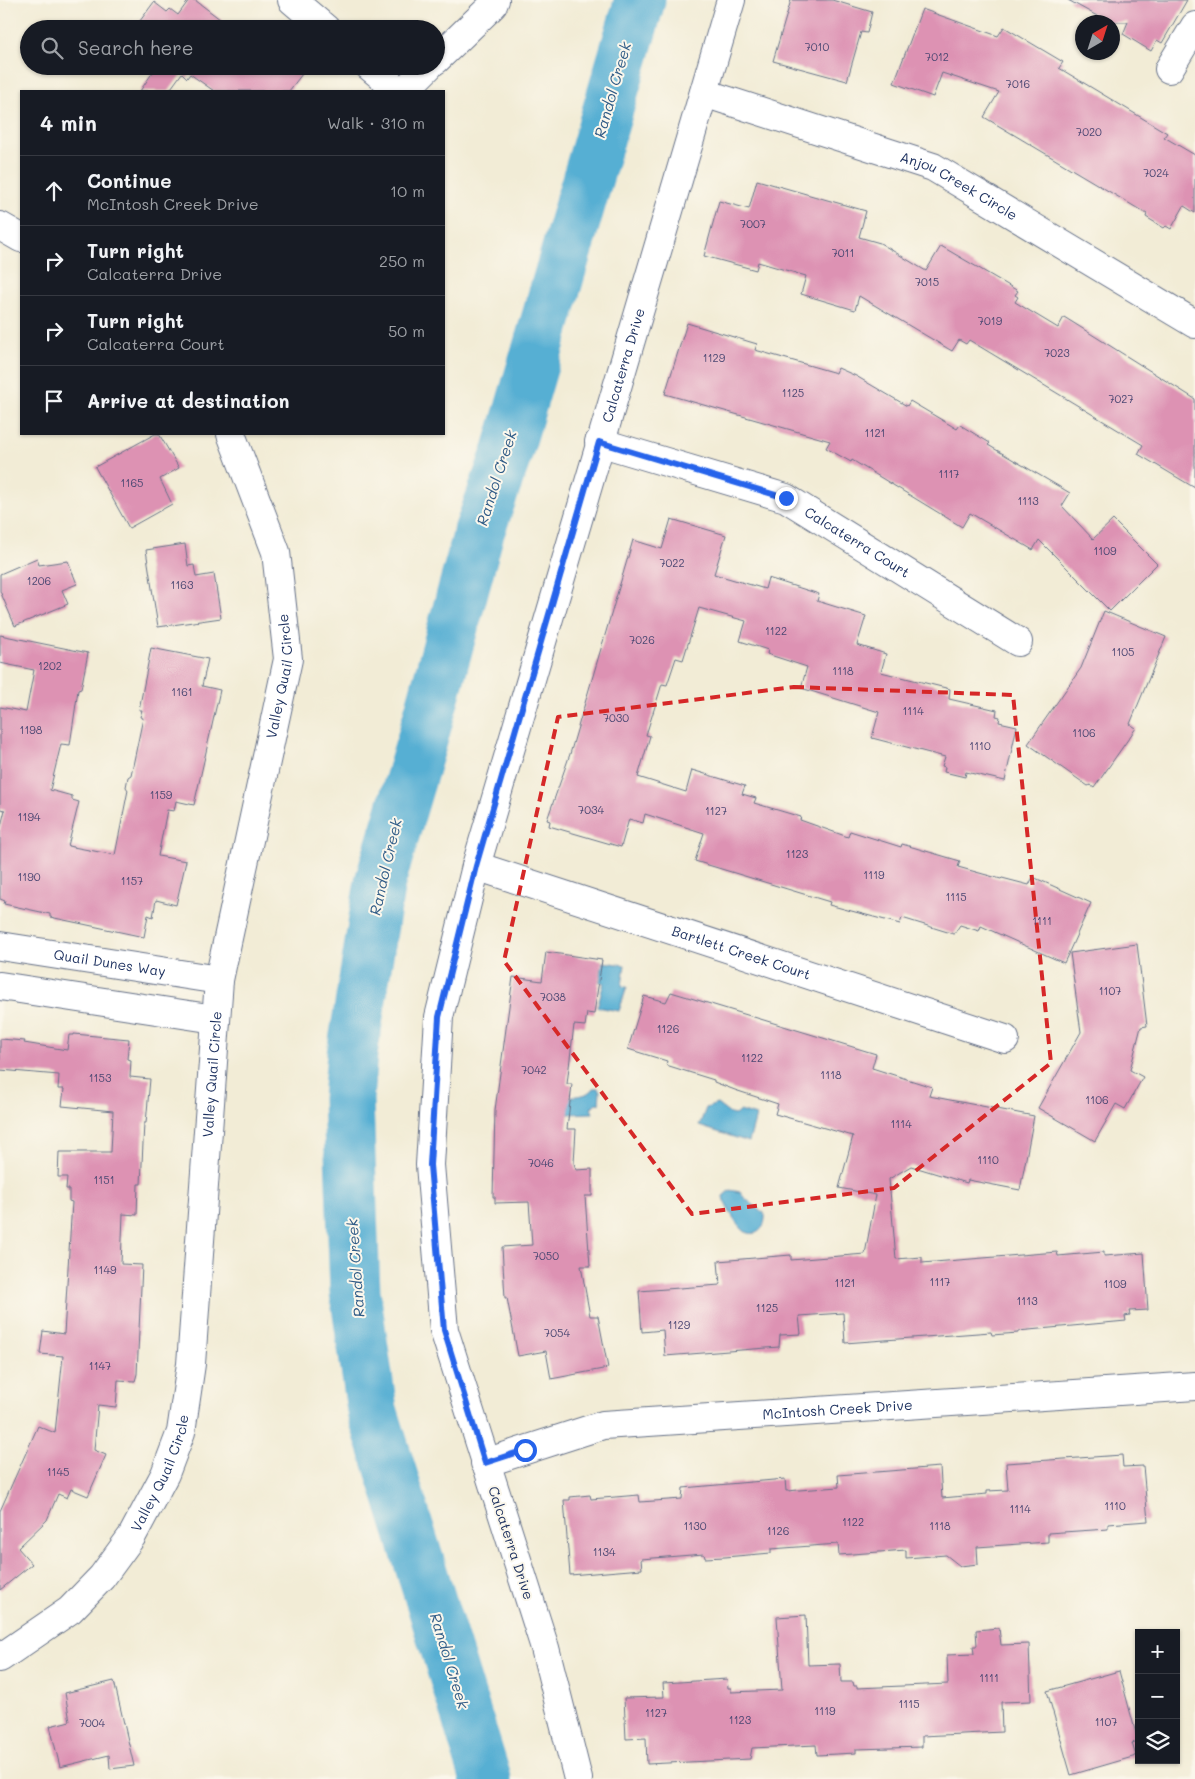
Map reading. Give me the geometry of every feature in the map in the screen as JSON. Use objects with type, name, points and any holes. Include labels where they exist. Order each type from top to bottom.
[{"type":"street","points":[[292,0],[315,20]]},
{"type":"street","points":[[445,51],[493,5],[495,0]]},
{"type":"street","name":"Calcaterra Drive","points":[[578,1779],[545,1648],[444,1330],[430,1165],[439,1017],[476,866],[599,442],[731,0]]},
{"type":"street","points":[[1169,69],[1195,26]]},
{"type":"street","points":[[380,75],[398,90]]},
{"type":"street","points":[[405,90],[420,75]]},
{"type":"street","name":"Anjou Creek Circle","points":[[704,93],[932,167],[1195,324]]},
{"type":"street","points":[[0,226],[20,237]]},
{"type":"street","name":"Valley Quail Circle","points":[[0,1658],[70,1610],[102,1577],[132,1536],[165,1474],[181,1432],[191,1364],[219,980],[288,659],[276,552],[231,435]]},
{"type":"street","name":"Calcaterra Court","points":[[599,442],[786,498],[1018,642]]},
{"type":"street","name":"Bartlett Creek Court","points":[[476,866],[1005,1039]]},
{"type":"street","name":"Quail Dunes Way","points":[[0,946],[219,980]]},
{"type":"street","points":[[0,986],[215,1019]]},
{"type":"street","name":"McIntosh Creek Drive","points":[[485,1463],[603,1425],[1195,1386]]},
{"type":"highlighted area","points":[[794,687],[1013,695],[1051,1063],[894,1188],[692,1214],[504,961],[558,717]]},
{"type":"water","points":[[603,962],[625,965],[622,986],[627,987],[619,1011],[597,1007],[604,983],[600,982]]},
{"type":"water","points":[[593,1088],[598,1088],[600,1091],[599,1104],[596,1103],[591,1108],[593,1113],[567,1114],[568,1098],[584,1095]]},
{"type":"water","points":[[717,1104],[730,1114],[735,1115],[740,1111],[756,1116],[749,1142],[699,1126],[706,1108]]},
{"type":"water","points":[[730,1190],[740,1192],[745,1199],[765,1215],[761,1230],[751,1233],[746,1232],[740,1227],[732,1216],[723,1196]]},
{"type":"building","points":[[189,0],[195,0],[221,20],[141,20],[154,2],[167,12],[170,9],[178,15]]},
{"type":"building","points":[[791,0],[832,0],[872,12],[867,33],[861,32],[847,81],[773,61]]},
{"type":"building","points":[[1068,0],[1187,0],[1162,43],[1157,40],[1151,51],[1123,34],[1128,22],[1120,22],[1120,15],[1095,15]]},
{"type":"building","points":[[922,9],[998,36],[1004,27],[1063,62],[1059,68],[1167,133],[1164,137],[1195,155],[1195,213],[1184,206],[1171,229],[1166,226],[1164,228],[1146,217],[1147,214],[984,117],[999,92],[942,73],[933,97],[894,83]]},
{"type":"building","points":[[151,75],[181,75],[170,90],[141,90]]},
{"type":"building","points":[[191,75],[301,75],[290,90],[213,90]]},
{"type":"building","points":[[757,180],[866,211],[859,237],[880,243],[926,271],[941,246],[1018,291],[1015,295],[1018,297],[1015,302],[1058,328],[1064,317],[1195,399],[1195,488],[1138,454],[1143,445],[969,340],[966,344],[959,340],[952,351],[859,296],[855,310],[801,294],[806,276],[758,262],[756,270],[704,256],[719,201],[749,209]]},
{"type":"building","points":[[687,323],[757,344],[755,350],[836,373],[838,368],[856,376],[907,406],[910,401],[957,429],[960,425],[990,443],[988,445],[1070,493],[1062,506],[1093,539],[1113,520],[1157,564],[1110,611],[1039,540],[1033,550],[970,513],[962,527],[852,460],[851,462],[826,448],[830,441],[665,394]]},
{"type":"building","points":[[153,435],[160,435],[179,468],[160,479],[172,504],[129,528],[95,467]]},
{"type":"building","points":[[671,519],[726,535],[714,574],[765,589],[768,578],[819,594],[817,601],[866,616],[857,645],[886,654],[881,672],[950,689],[949,699],[997,710],[996,716],[1000,717],[999,722],[1017,726],[1005,781],[966,772],[965,777],[944,772],[945,767],[942,766],[945,757],[872,738],[879,712],[801,688],[807,667],[767,654],[768,650],[740,641],[746,621],[699,608],[683,660],[676,658],[667,685],[662,684],[646,735],[650,736],[638,777],[686,792],[692,770],[745,786],[742,794],[756,798],[754,803],[801,817],[800,820],[848,837],[850,831],[901,847],[902,844],[960,861],[958,867],[1001,879],[1029,885],[1033,877],[1091,903],[1064,963],[981,926],[979,931],[960,925],[954,934],[902,918],[900,924],[829,905],[830,902],[695,861],[704,833],[645,814],[643,823],[629,819],[621,847],[549,826],[550,821],[547,820],[570,754],[633,540],[662,549]]},
{"type":"building","points":[[185,544],[188,566],[194,565],[196,577],[214,574],[221,618],[158,627],[146,550]]},
{"type":"building","points":[[37,558],[39,565],[68,561],[77,584],[62,590],[68,604],[15,626],[0,591],[0,574]]},
{"type":"building","points":[[1104,611],[1166,637],[1130,724],[1136,728],[1094,788],[1090,785],[1088,786],[1028,744],[1081,668]]},
{"type":"building","points":[[0,635],[88,653],[81,689],[78,690],[70,745],[61,744],[50,790],[72,796],[72,800],[79,802],[68,846],[115,855],[128,790],[126,787],[128,777],[131,775],[143,718],[140,717],[142,710],[139,710],[151,648],[208,659],[202,686],[220,690],[194,805],[176,801],[174,811],[167,810],[158,856],[186,861],[176,905],[156,900],[153,917],[148,915],[144,937],[50,917],[50,914],[4,904],[5,901],[0,899],[0,830],[5,810],[0,809],[0,707],[26,712],[34,670],[0,663]]},
{"type":"building","points":[[1137,944],[1147,1026],[1141,1027],[1130,1070],[1143,1077],[1125,1109],[1116,1104],[1095,1141],[1038,1108],[1081,1032],[1070,953]]},
{"type":"building","points":[[546,952],[602,960],[594,1014],[587,1013],[585,1026],[574,1025],[567,1084],[572,1084],[567,1129],[576,1129],[574,1163],[576,1170],[592,1169],[592,1196],[585,1196],[590,1266],[581,1266],[590,1316],[598,1316],[608,1368],[551,1379],[546,1351],[518,1356],[507,1298],[505,1298],[502,1247],[532,1245],[529,1202],[495,1203],[495,1197],[493,1197],[495,1110],[513,977],[542,981]]},
{"type":"building","points":[[671,992],[876,1054],[872,1068],[932,1087],[929,1096],[1034,1116],[1020,1190],[968,1180],[967,1183],[911,1166],[889,1179],[896,1259],[922,1257],[922,1263],[1057,1252],[1058,1256],[1104,1252],[1104,1256],[1144,1253],[1148,1310],[1129,1311],[1130,1315],[1125,1316],[1126,1321],[1018,1331],[1018,1333],[992,1335],[991,1332],[845,1343],[843,1313],[799,1316],[801,1334],[780,1335],[779,1347],[665,1356],[663,1330],[642,1332],[639,1291],[720,1285],[718,1261],[791,1255],[791,1260],[865,1254],[876,1195],[839,1188],[853,1136],[775,1114],[778,1104],[735,1090],[714,1082],[714,1080],[666,1065],[667,1061],[628,1049],[644,996],[666,1002]]},
{"type":"building","points":[[69,1035],[129,1039],[127,1059],[131,1060],[130,1077],[150,1079],[146,1123],[144,1123],[141,1184],[138,1184],[137,1215],[123,1214],[121,1264],[142,1265],[137,1374],[135,1381],[118,1380],[116,1407],[98,1405],[94,1450],[106,1455],[88,1496],[71,1489],[67,1498],[58,1494],[47,1520],[18,1548],[32,1564],[0,1590],[0,1511],[38,1426],[55,1433],[63,1356],[40,1354],[43,1331],[64,1334],[72,1202],[69,1201],[69,1189],[66,1189],[67,1177],[58,1177],[59,1152],[111,1152],[113,1111],[62,1106],[64,1089],[58,1089],[59,1075],[0,1070],[0,1039],[25,1041],[24,1043],[67,1050]]},
{"type":"building","points":[[1122,1455],[1123,1467],[1143,1466],[1148,1521],[1108,1524],[1108,1529],[1048,1533],[1048,1542],[977,1547],[978,1564],[960,1566],[946,1555],[906,1558],[906,1550],[839,1555],[838,1544],[771,1549],[771,1553],[725,1557],[705,1558],[704,1554],[641,1559],[642,1569],[570,1575],[564,1500],[570,1500],[570,1497],[590,1495],[591,1499],[639,1495],[640,1502],[682,1499],[683,1488],[785,1479],[786,1491],[839,1487],[838,1475],[940,1467],[942,1498],[987,1494],[987,1491],[1008,1490],[1006,1463]]},
{"type":"building","points":[[806,1615],[808,1665],[840,1664],[841,1682],[853,1682],[857,1688],[948,1684],[947,1655],[974,1654],[973,1646],[977,1646],[976,1630],[999,1628],[1001,1645],[1029,1644],[1031,1701],[1001,1702],[1002,1732],[922,1736],[922,1747],[856,1749],[856,1753],[817,1755],[816,1745],[752,1748],[750,1759],[647,1764],[646,1738],[626,1739],[624,1698],[664,1697],[663,1683],[727,1679],[728,1688],[731,1688],[731,1692],[782,1690],[777,1617]]},
{"type":"building","points":[[1119,1671],[1135,1730],[1135,1742],[1132,1743],[1135,1756],[1071,1775],[1047,1691]]},
{"type":"building","points":[[114,1681],[134,1766],[110,1769],[109,1755],[60,1767],[50,1726],[70,1721],[65,1693]]},
{"type":"waterway","name":"Randol Creek","points":[[486,1779],[372,1410],[355,1292],[348,1099],[352,1054],[380,882],[423,737],[479,532],[508,450],[640,0]]},
{"type":"route","points":[[525,1450],[485,1463],[444,1330],[430,1165],[439,1017],[476,866],[599,442],[786,498]]}]
